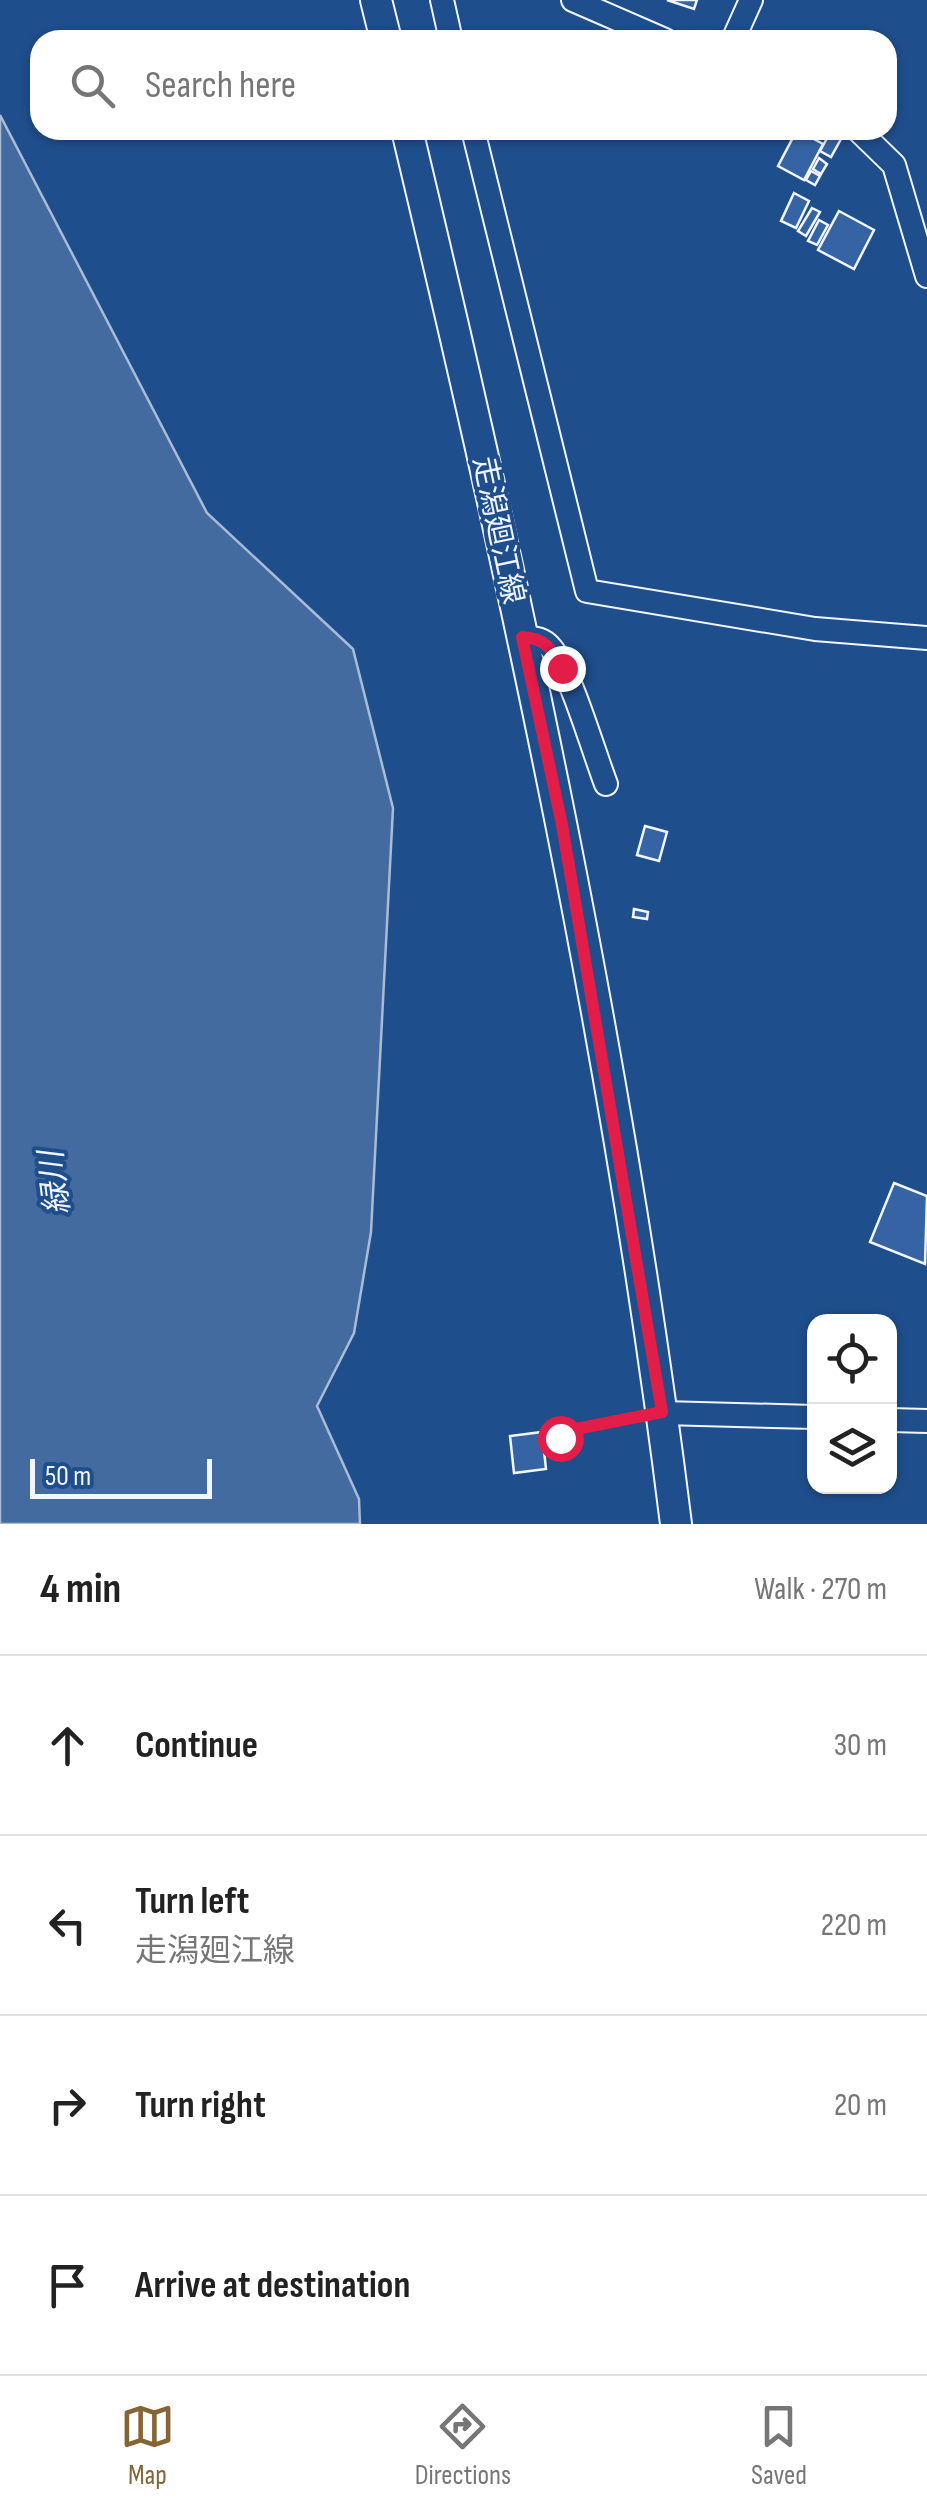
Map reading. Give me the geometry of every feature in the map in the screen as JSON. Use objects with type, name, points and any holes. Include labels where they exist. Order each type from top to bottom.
[{"type":"main road","points":[[376,0],[384,30]]},
{"type":"main road","name":"走潟廻江線","points":[[409,140],[566,844],[662,1412],[676,1524]]},
{"type":"street","points":[[442,0],[449,30]]},
{"type":"street","points":[[573,0],[641,30]]},
{"type":"street","points":[[737,30],[748,2]]},
{"type":"street","points":[[476,140],[587,592],[814,629],[927,638]]},
{"type":"street","points":[[869,140],[894,164],[927,276]]},
{"type":"street","points":[[522,637],[539,638],[557,657],[606,784]]},
{"type":"street","points":[[662,1412],[807,1418]]},
{"type":"street","points":[[897,1420],[927,1421]]},
{"type":"path","points":[[560,1438],[571,1430],[662,1412]]},
{"type":"water","name":"緑川","points":[[0,115],[207,513],[353,649],[393,808],[371,1232],[354,1333],[317,1406],[359,1499],[360,1524],[0,1524]]},
{"type":"building","points":[[667,0],[697,0],[694,9]]},
{"type":"building","points":[[792,140],[816,140],[823,144],[804,180],[778,166]]},
{"type":"building","points":[[826,140],[840,140],[831,157],[820,151]]},
{"type":"building","points":[[819,158],[827,164],[821,174],[813,169]]},
{"type":"building","points":[[811,171],[820,176],[815,185],[806,180]]},
{"type":"building","points":[[794,193],[809,201],[796,228],[781,221]]},
{"type":"building","points":[[812,208],[820,212],[806,236],[798,231]]},
{"type":"building","points":[[839,211],[874,230],[854,269],[818,250]]},
{"type":"building","points":[[819,220],[828,225],[817,245],[808,241]]},
{"type":"building","points":[[645,826],[667,832],[659,861],[637,855]]},
{"type":"building","points":[[634,909],[648,912],[647,919],[633,917]]},
{"type":"building","points":[[894,1183],[927,1196],[925,1264],[870,1242]]},
{"type":"building","points":[[542,1432],[546,1469],[514,1473],[510,1436]]},
{"type":"route","points":[[560,1438],[571,1430],[662,1412],[562,825],[522,637],[539,638],[551,647],[562,668]]}]
